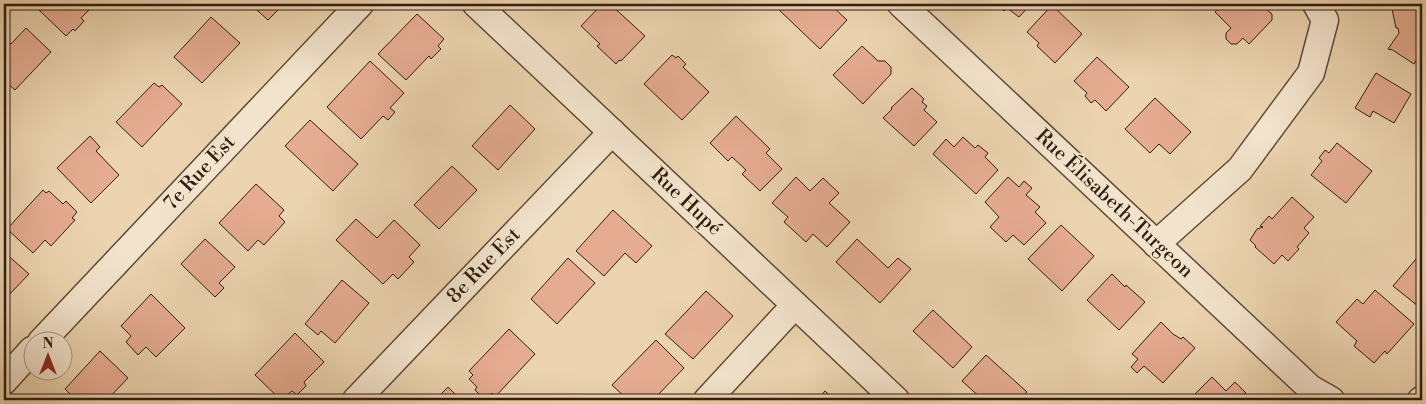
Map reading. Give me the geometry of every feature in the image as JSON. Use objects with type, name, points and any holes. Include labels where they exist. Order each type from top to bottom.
[{"type":"street","name":"7e Rue Est","points":[[50,332],[360,4]]},
{"type":"street","name":"Rue Hupé","points":[[476,4],[896,400]]},
{"type":"street","name":"Rue Élisabeth-Turgeon","points":[[901,4],[1310,388],[1331,400]]},
{"type":"street","points":[[1156,244],[1240,169],[1312,73],[1325,20],[1316,4]]},
{"type":"street","name":"8e Rue Est","points":[[356,400],[612,132]]},
{"type":"street","points":[[707,400],[795,305]]},
{"type":"street","points":[[4,381],[22,361]]},
{"type":"building","points":[[41,4],[95,4],[81,18],[84,21],[75,31],[73,29],[66,36],[37,8]]},
{"type":"building","points":[[250,4],[284,4],[268,20]]},
{"type":"building","points":[[602,4],[610,4],[645,36],[616,64],[597,46],[600,44],[581,26]]},
{"type":"building","points":[[779,4],[826,4],[831,8],[833,7],[847,20],[820,49],[776,7]]},
{"type":"building","points":[[996,4],[1031,4],[1019,17],[1007,8],[1004,11]]},
{"type":"building","points":[[1223,4],[1255,4],[1260,9],[1266,9],[1272,14],[1272,20],[1249,44],[1243,38],[1237,44],[1231,44],[1226,39],[1226,33],[1231,28],[1215,12]]},
{"type":"building","points":[[1422,4],[1422,51],[1414,64],[1388,49],[1399,33],[1392,9]]},
{"type":"building","points":[[1052,5],[1082,34],[1055,63],[1037,46],[1039,43],[1027,32]]},
{"type":"building","points":[[417,14],[444,39],[438,46],[441,49],[431,59],[429,56],[406,80],[378,54]]},
{"type":"building","points":[[211,17],[240,43],[202,83],[174,57]]},
{"type":"building","points":[[26,28],[51,52],[15,90],[4,80],[4,48],[9,42],[11,44]]},
{"type":"building","points":[[862,46],[878,61],[885,61],[891,67],[891,74],[863,104],[833,75]]},
{"type":"building","points":[[672,55],[676,58],[678,56],[686,64],[683,67],[709,92],[682,120],[644,84]]},
{"type":"building","points":[[1097,57],[1129,87],[1106,111],[1095,100],[1091,103],[1085,96],[1087,93],[1074,81]]},
{"type":"building","points":[[370,61],[404,93],[390,108],[395,112],[388,120],[383,116],[361,139],[327,107]]},
{"type":"building","points":[[1376,73],[1411,94],[1394,123],[1373,111],[1370,117],[1355,108]]},
{"type":"building","points":[[154,83],[159,87],[162,85],[182,104],[142,147],[116,122]]},
{"type":"building","points":[[912,88],[924,99],[922,102],[927,106],[924,110],[937,122],[914,146],[883,118]]},
{"type":"building","points":[[1155,98],[1191,132],[1170,154],[1159,144],[1150,153],[1125,129]]},
{"type":"building","points":[[510,105],[535,129],[498,170],[472,146]]},
{"type":"building","points":[[736,116],[770,149],[766,153],[782,169],[760,191],[742,174],[746,170],[732,157],[728,161],[710,143]]},
{"type":"building","points":[[310,120],[358,164],[333,191],[285,146]]},
{"type":"building","points":[[90,136],[100,147],[96,151],[119,175],[91,203],[57,168]]},
{"type":"building","points":[[963,137],[975,148],[978,145],[988,153],[985,157],[998,170],[976,194],[933,154],[946,139],[954,147]]},
{"type":"building","points":[[1337,143],[1372,171],[1346,203],[1311,175],[1322,161],[1319,158],[1325,150],[1329,153]]},
{"type":"building","points":[[452,166],[477,190],[439,229],[414,205]]},
{"type":"building","points":[[796,177],[810,191],[823,178],[839,193],[829,203],[850,222],[827,247],[813,234],[806,242],[784,222],[788,217],[772,203]]},
{"type":"building","points":[[1008,177],[1019,187],[1024,181],[1032,188],[1026,195],[1040,207],[1035,212],[1046,223],[1024,245],[1013,235],[1006,242],[990,227],[999,217],[985,202]]},
{"type":"building","points":[[256,184],[284,210],[279,216],[285,222],[264,245],[258,240],[248,251],[219,223]]},
{"type":"building","points":[[43,190],[46,193],[49,191],[63,204],[66,201],[77,212],[72,218],[75,220],[51,246],[45,240],[33,253],[7,229]]},
{"type":"building","points":[[1292,197],[1314,217],[1304,228],[1309,233],[1297,247],[1299,249],[1288,261],[1282,255],[1274,264],[1250,240],[1257,229],[1263,227],[1260,226],[1269,216],[1272,219]]},
{"type":"building","points":[[613,210],[652,246],[636,263],[625,253],[604,276],[576,251]]},
{"type":"building","points":[[356,219],[377,238],[394,220],[420,245],[409,257],[414,262],[398,279],[393,274],[383,284],[336,240]]},
{"type":"building","points":[[1061,225],[1094,256],[1062,291],[1028,259]]},
{"type":"building","points":[[205,239],[235,267],[219,283],[224,288],[215,297],[181,264]]},
{"type":"building","points":[[857,239],[888,268],[898,258],[911,269],[880,303],[836,262]]},
{"type":"building","points":[[4,252],[29,274],[5,299],[4,298]]},
{"type":"building","points":[[1422,252],[1422,306],[1418,306],[1393,286]]},
{"type":"building","points":[[568,258],[595,283],[557,324],[531,299]]},
{"type":"building","points":[[1112,274],[1125,287],[1126,285],[1145,302],[1119,330],[1087,300]]},
{"type":"building","points":[[342,280],[369,303],[335,343],[321,331],[318,335],[305,324]]},
{"type":"building","points":[[1375,290],[1414,324],[1387,354],[1385,351],[1374,363],[1354,346],[1357,341],[1336,322],[1357,299],[1363,304]]},
{"type":"building","points":[[706,291],[733,316],[693,359],[665,334]]},
{"type":"building","points":[[151,294],[185,328],[156,357],[146,347],[138,355],[126,342],[131,336],[121,326]]},
{"type":"building","points":[[933,310],[972,347],[953,368],[913,331]]},
{"type":"building","points":[[1161,322],[1173,334],[1181,339],[1183,337],[1195,348],[1163,383],[1144,366],[1137,373],[1131,367],[1138,359],[1132,354]]},
{"type":"building","points":[[509,329],[535,354],[495,397],[492,393],[485,400],[475,390],[477,387],[469,379],[473,375],[469,371]]},
{"type":"building","points":[[295,333],[324,362],[304,382],[306,386],[297,395],[292,391],[281,400],[255,375]]},
{"type":"building","points":[[656,340],[684,368],[653,400],[628,400],[612,385]]},
{"type":"building","points":[[100,351],[128,378],[107,400],[76,400],[65,389]]},
{"type":"building","points":[[986,355],[1027,392],[1022,397],[1025,400],[983,400],[962,381]]},
{"type":"building","points":[[1212,377],[1226,391],[1235,382],[1246,393],[1242,395],[1247,400],[1189,400]]},
{"type":"building","points":[[448,387],[461,400],[435,400]]},
{"type":"building","points":[[825,391],[835,400],[817,400]]}]
